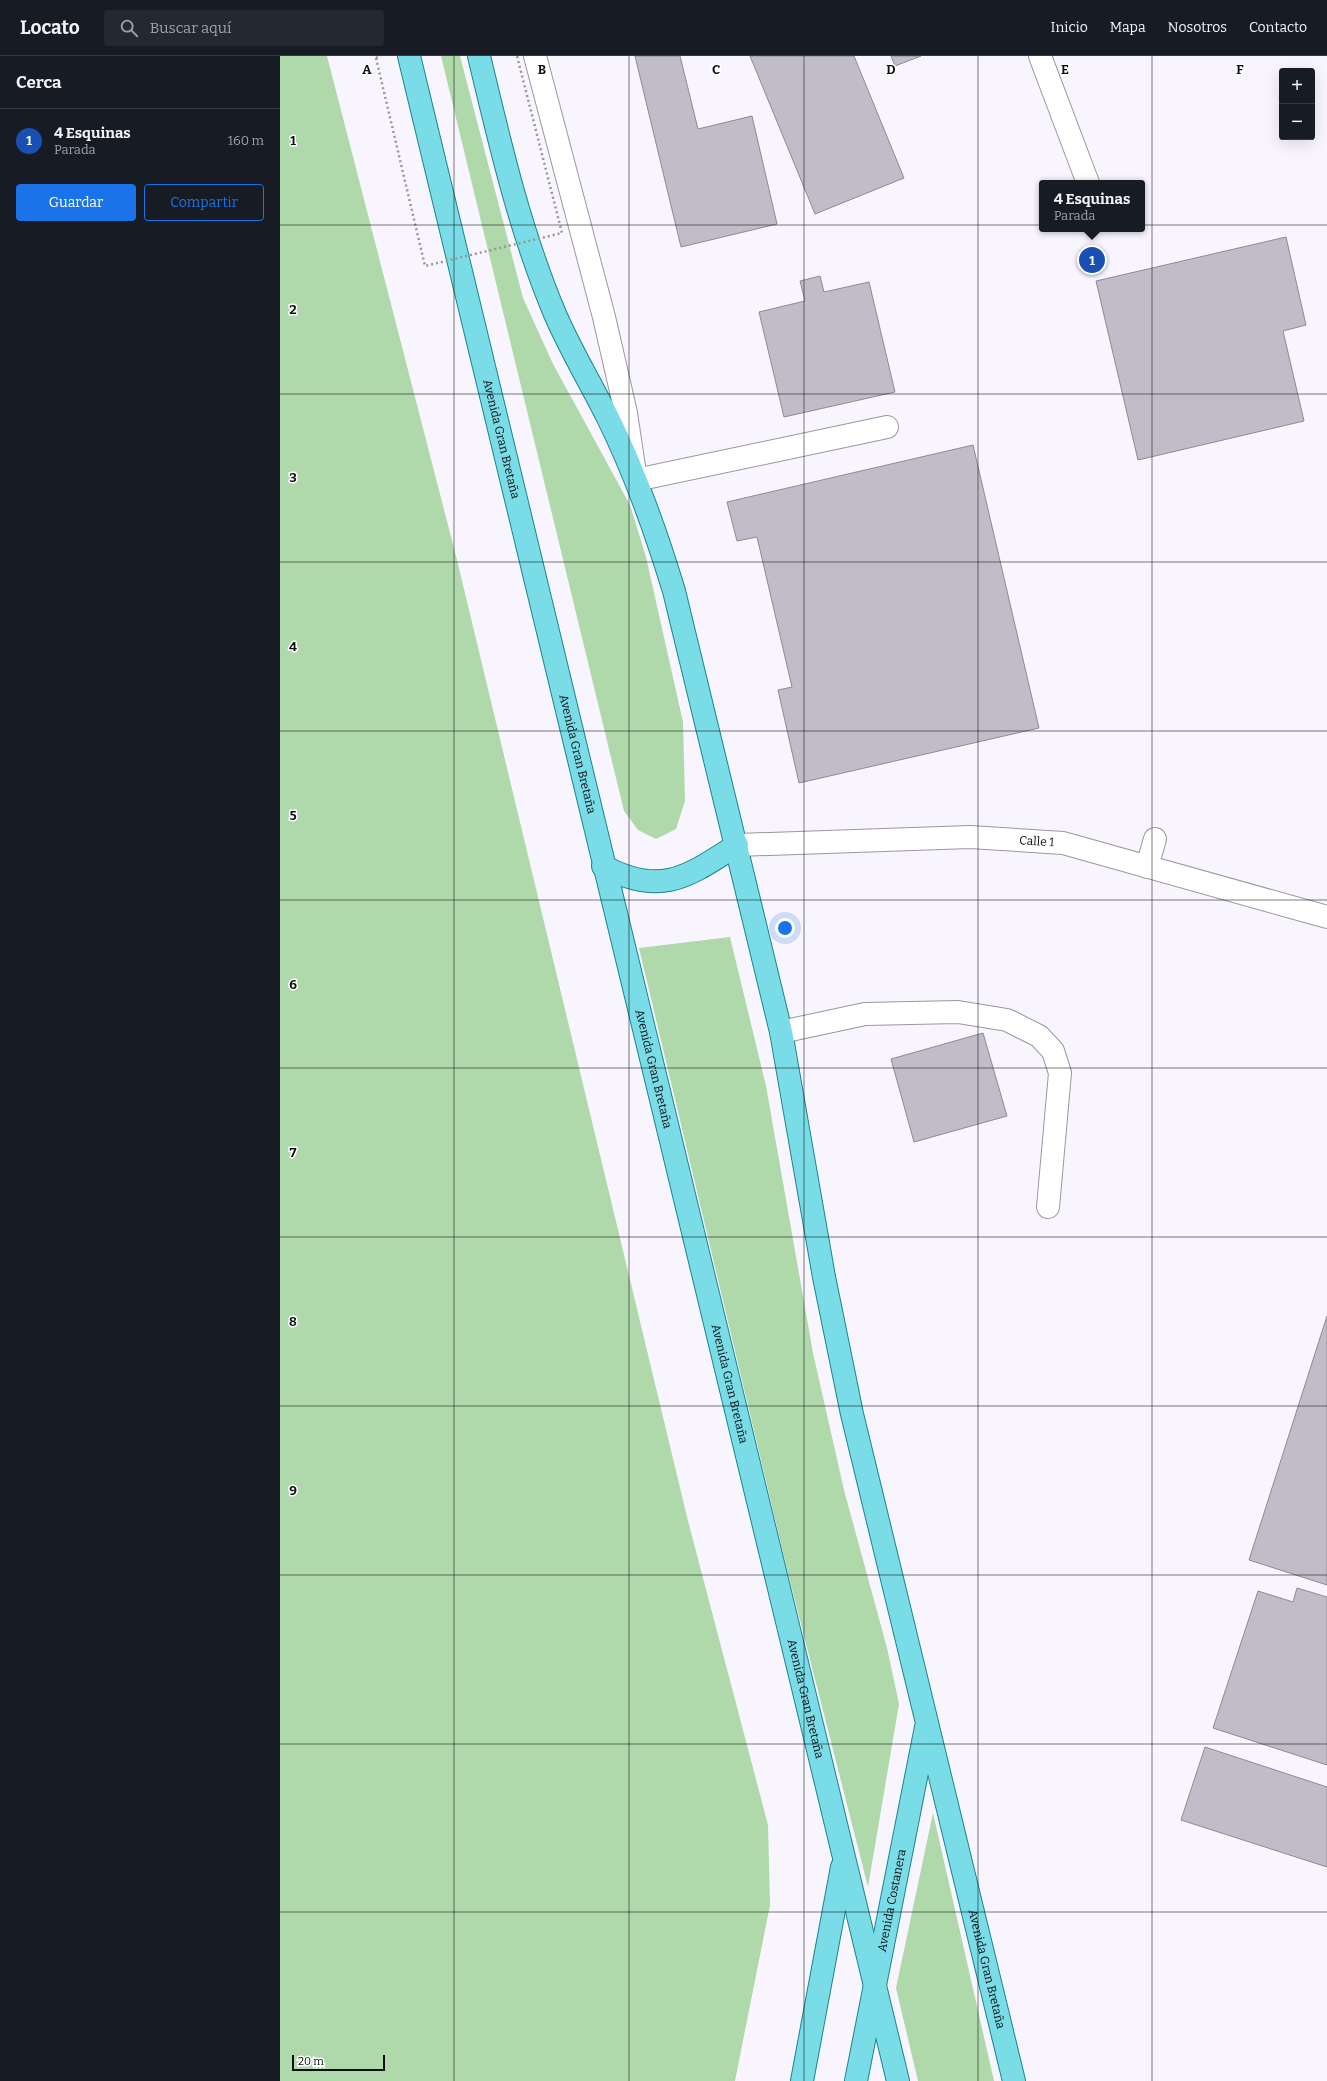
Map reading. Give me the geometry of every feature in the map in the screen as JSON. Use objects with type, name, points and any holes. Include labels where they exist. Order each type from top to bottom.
[{"type":"main road","name":"Avenida Gran Bretaña","points":[[409,56],[603,866],[898,2081]]},
{"type":"main road","name":"Avenida Gran Bretaña","points":[[479,56],[504,159],[519,214],[537,269],[576,359],[607,416],[636,480],[652,521],[674,591],[737,845],[781,1032],[824,1277],[851,1407],[1014,2081]]},
{"type":"main road","points":[[603,866],[636,880],[673,880],[692,873],[737,845]]},
{"type":"main road","name":"Avenida Costanera","points":[[856,2081],[928,1721]]},
{"type":"main road","points":[[802,2081],[844,1858]]},
{"type":"street","name":"Avenida Gran Bretaña","points":[[535,56],[604,317],[626,413],[636,480]]},
{"type":"street","points":[[1040,56],[1087,180]]},
{"type":"street","points":[[636,480],[887,427]]},
{"type":"street","name":"Calle 1","points":[[737,845],[970,837],[1064,843],[1327,917]]},
{"type":"street","points":[[1147,866],[1155,839]]},
{"type":"street","points":[[781,1032],[865,1014],[958,1012],[1007,1020],[1039,1036],[1053,1051],[1060,1072],[1048,1207]]},
{"type":"path","points":[[381,56],[376,58],[425,266],[562,233],[517,56]]},
{"type":"green space","points":[[280,56],[327,56],[457,560],[688,1521],[768,1825],[770,1905],[735,2081],[280,2081]]},
{"type":"green space","points":[[441,56],[460,56],[523,298],[553,364],[630,505],[646,557],[683,722],[685,801],[676,829],[656,839],[638,830],[624,811]]},
{"type":"green space","points":[[730,937],[766,1086],[813,1353],[844,1490],[887,1648],[899,1704],[868,1887],[787,1569],[639,948]]},
{"type":"green space","points":[[933,1813],[994,2081],[918,2081],[896,1988]]},
{"type":"building","points":[[635,56],[680,56],[698,129],[752,116],[777,224],[681,247]]},
{"type":"building","points":[[750,56],[854,56],[904,178],[815,214]]},
{"type":"building","points":[[891,56],[921,56],[895,66]]},
{"type":"building","points":[[1286,237],[1306,325],[1283,331],[1304,421],[1138,460],[1096,281]]},
{"type":"building","points":[[820,276],[824,292],[869,282],[895,392],[784,417],[759,312],[805,301],[800,281]]},
{"type":"building","points":[[973,445],[1039,728],[799,783],[778,690],[792,687],[757,537],[737,541],[727,502]]},
{"type":"building","points":[[983,1033],[1007,1116],[914,1142],[891,1059]]},
{"type":"building","points":[[1327,1316],[1327,1585],[1249,1560]]},
{"type":"building","points":[[1297,1588],[1327,1597],[1327,1765],[1213,1728],[1258,1591],[1293,1602]]},
{"type":"building","points":[[1205,1747],[1327,1787],[1327,1867],[1181,1820]]},
{"type":"place","name":"4 Esquinas","points":[[1092,260]]}]
